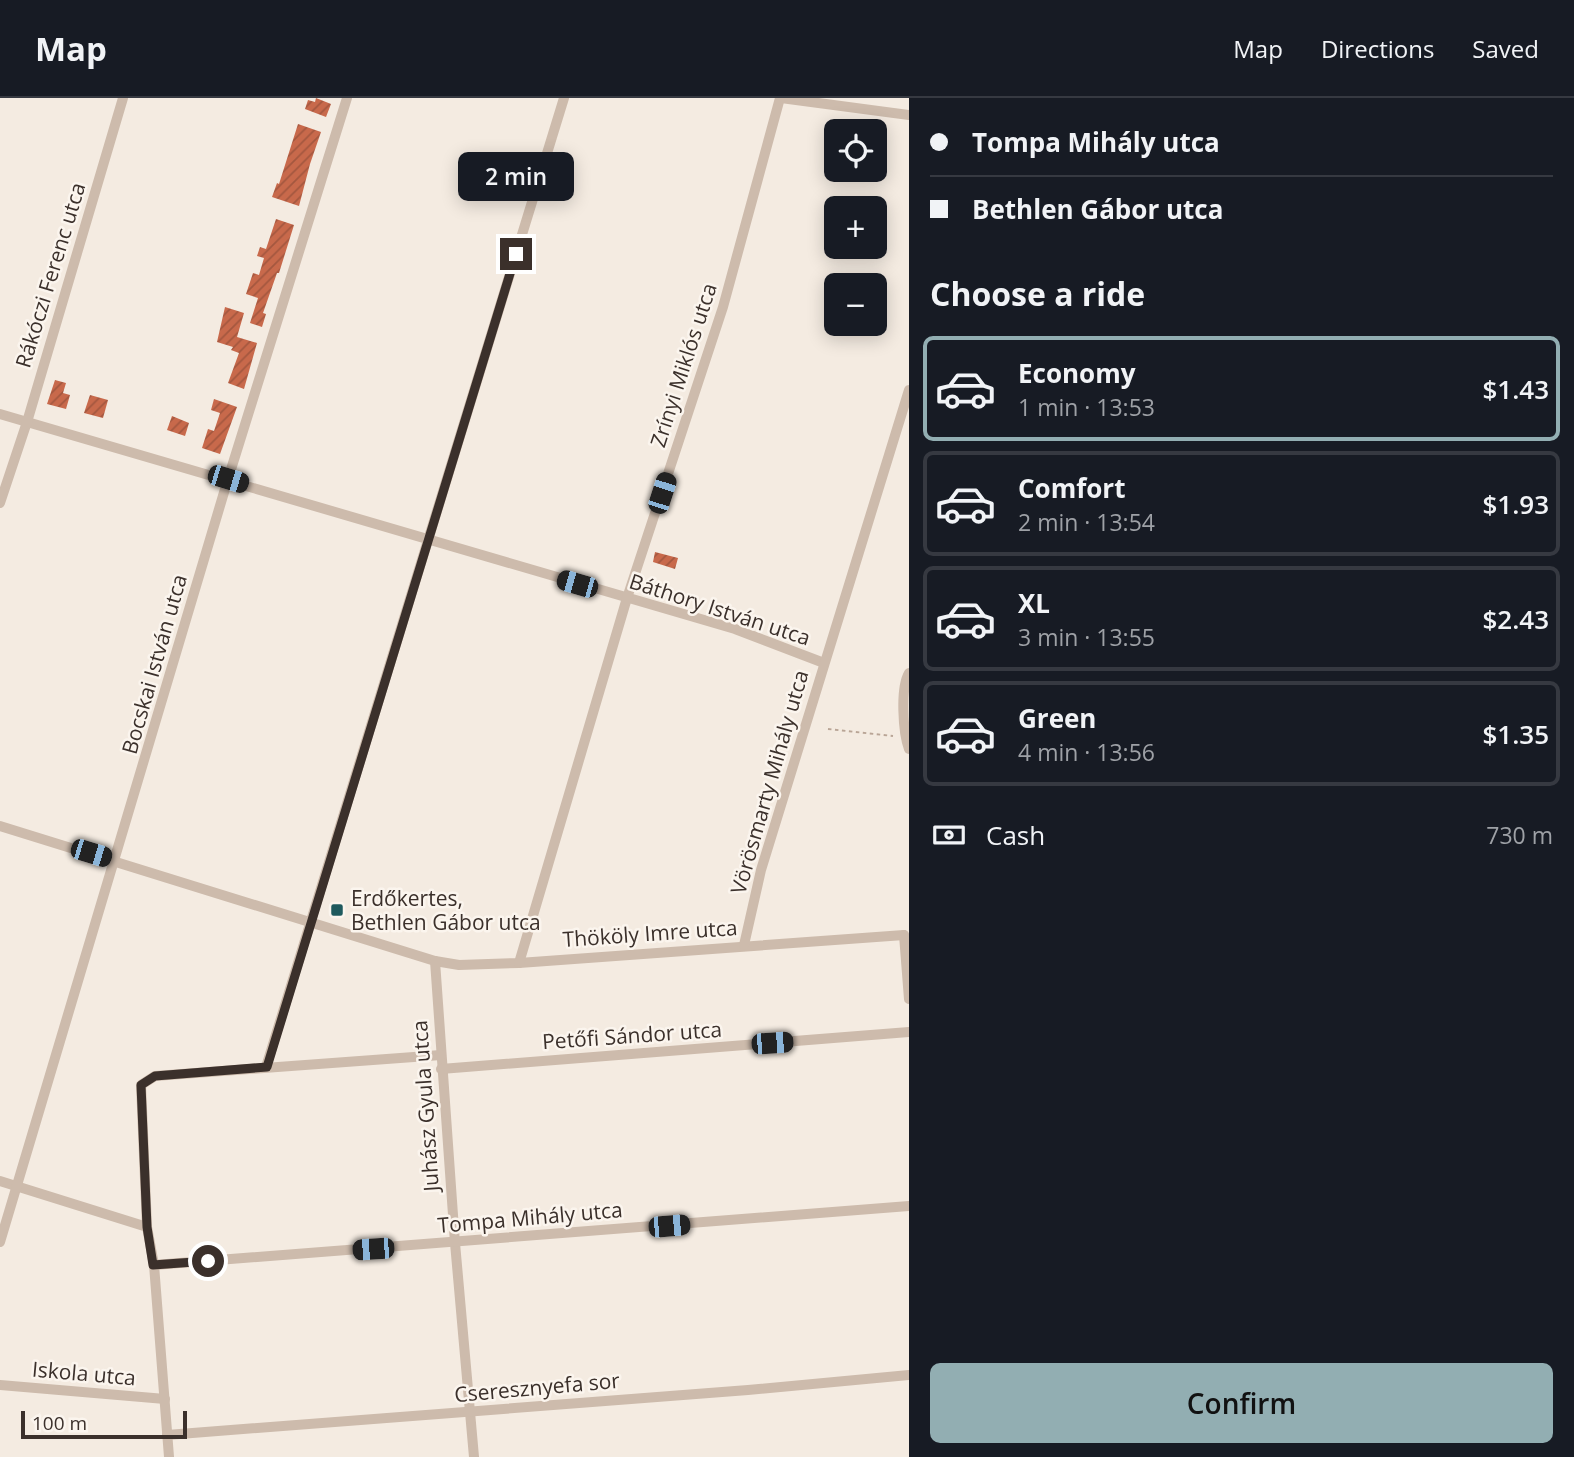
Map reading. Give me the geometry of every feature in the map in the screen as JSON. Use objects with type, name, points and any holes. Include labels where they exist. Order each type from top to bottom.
[{"type":"street","name":"Rákóczi Ferenc utca","points":[[0,503],[27,422],[122,98]]},
{"type":"street","name":"Bocskai István utca","points":[[0,1242],[228,479],[347,98]]},
{"type":"street","points":[[267,1067],[564,98]]},
{"type":"street","points":[[780,98],[909,115]]},
{"type":"street","name":"Zrínyi Miklós utca","points":[[519,963],[626,598],[723,307],[780,98]]},
{"type":"street","name":"Vörösmarty Mihály utca","points":[[744,945],[761,870],[909,390]]},
{"type":"street","name":"Báthory István utca","points":[[0,414],[735,629],[824,663]]},
{"type":"street","points":[[909,673],[904,685],[905,738],[909,749]]},
{"type":"street","name":"Thököly Imre utca","points":[[0,826],[114,859],[435,961],[459,965],[519,963],[907,933]]},
{"type":"street","points":[[907,933],[909,999]]},
{"type":"street","name":"Juhász Gyula utca","points":[[435,961],[455,1243],[474,1457]]},
{"type":"street","name":"Petőfi Sándor utca","points":[[442,1069],[909,1032]]},
{"type":"street","points":[[169,1457],[153,1265],[147,1227],[141,1085],[155,1076],[441,1055]]},
{"type":"street","points":[[0,1181],[147,1227]]},
{"type":"street","name":"Tompa Mihály utca","points":[[153,1265],[909,1206]]},
{"type":"street","name":"Cseresznyefa sor","points":[[167,1435],[909,1375]]},
{"type":"street","name":"Iskola utca","points":[[0,1385],[165,1399]]},
{"type":"path","points":[[828,729],[905,738]]},
{"type":"building","points":[[316,98],[331,104],[326,117],[305,109],[308,100],[315,102]]},
{"type":"building","points":[[298,124],[321,132],[299,206],[272,197],[277,183],[279,184]]},
{"type":"building","points":[[276,219],[294,225],[263,313],[266,314],[262,327],[250,323],[258,298],[246,294],[253,273],[259,275],[264,258],[257,256],[260,247],[266,249]]},
{"type":"building","points":[[225,307],[244,313],[237,337],[257,343],[244,389],[228,383],[239,353],[231,350],[233,347],[217,342]]},
{"type":"building","points":[[55,380],[66,383],[63,393],[70,395],[66,409],[47,404]]},
{"type":"building","points":[[90,395],[108,400],[103,418],[84,413]]},
{"type":"building","points":[[214,399],[237,407],[220,454],[202,448],[208,429],[214,431],[220,413],[211,410]]},
{"type":"building","points":[[172,416],[189,423],[185,436],[167,430]]},
{"type":"building","points":[[655,552],[678,558],[675,569],[653,562]]},
{"type":"place","name":"Erdőkertes, Bethlen Gábor utca","points":[[337,910]]},
{"type":"route","points":[[208,1261],[153,1265],[147,1227],[141,1085],[155,1076],[267,1067],[516,254]]}]
